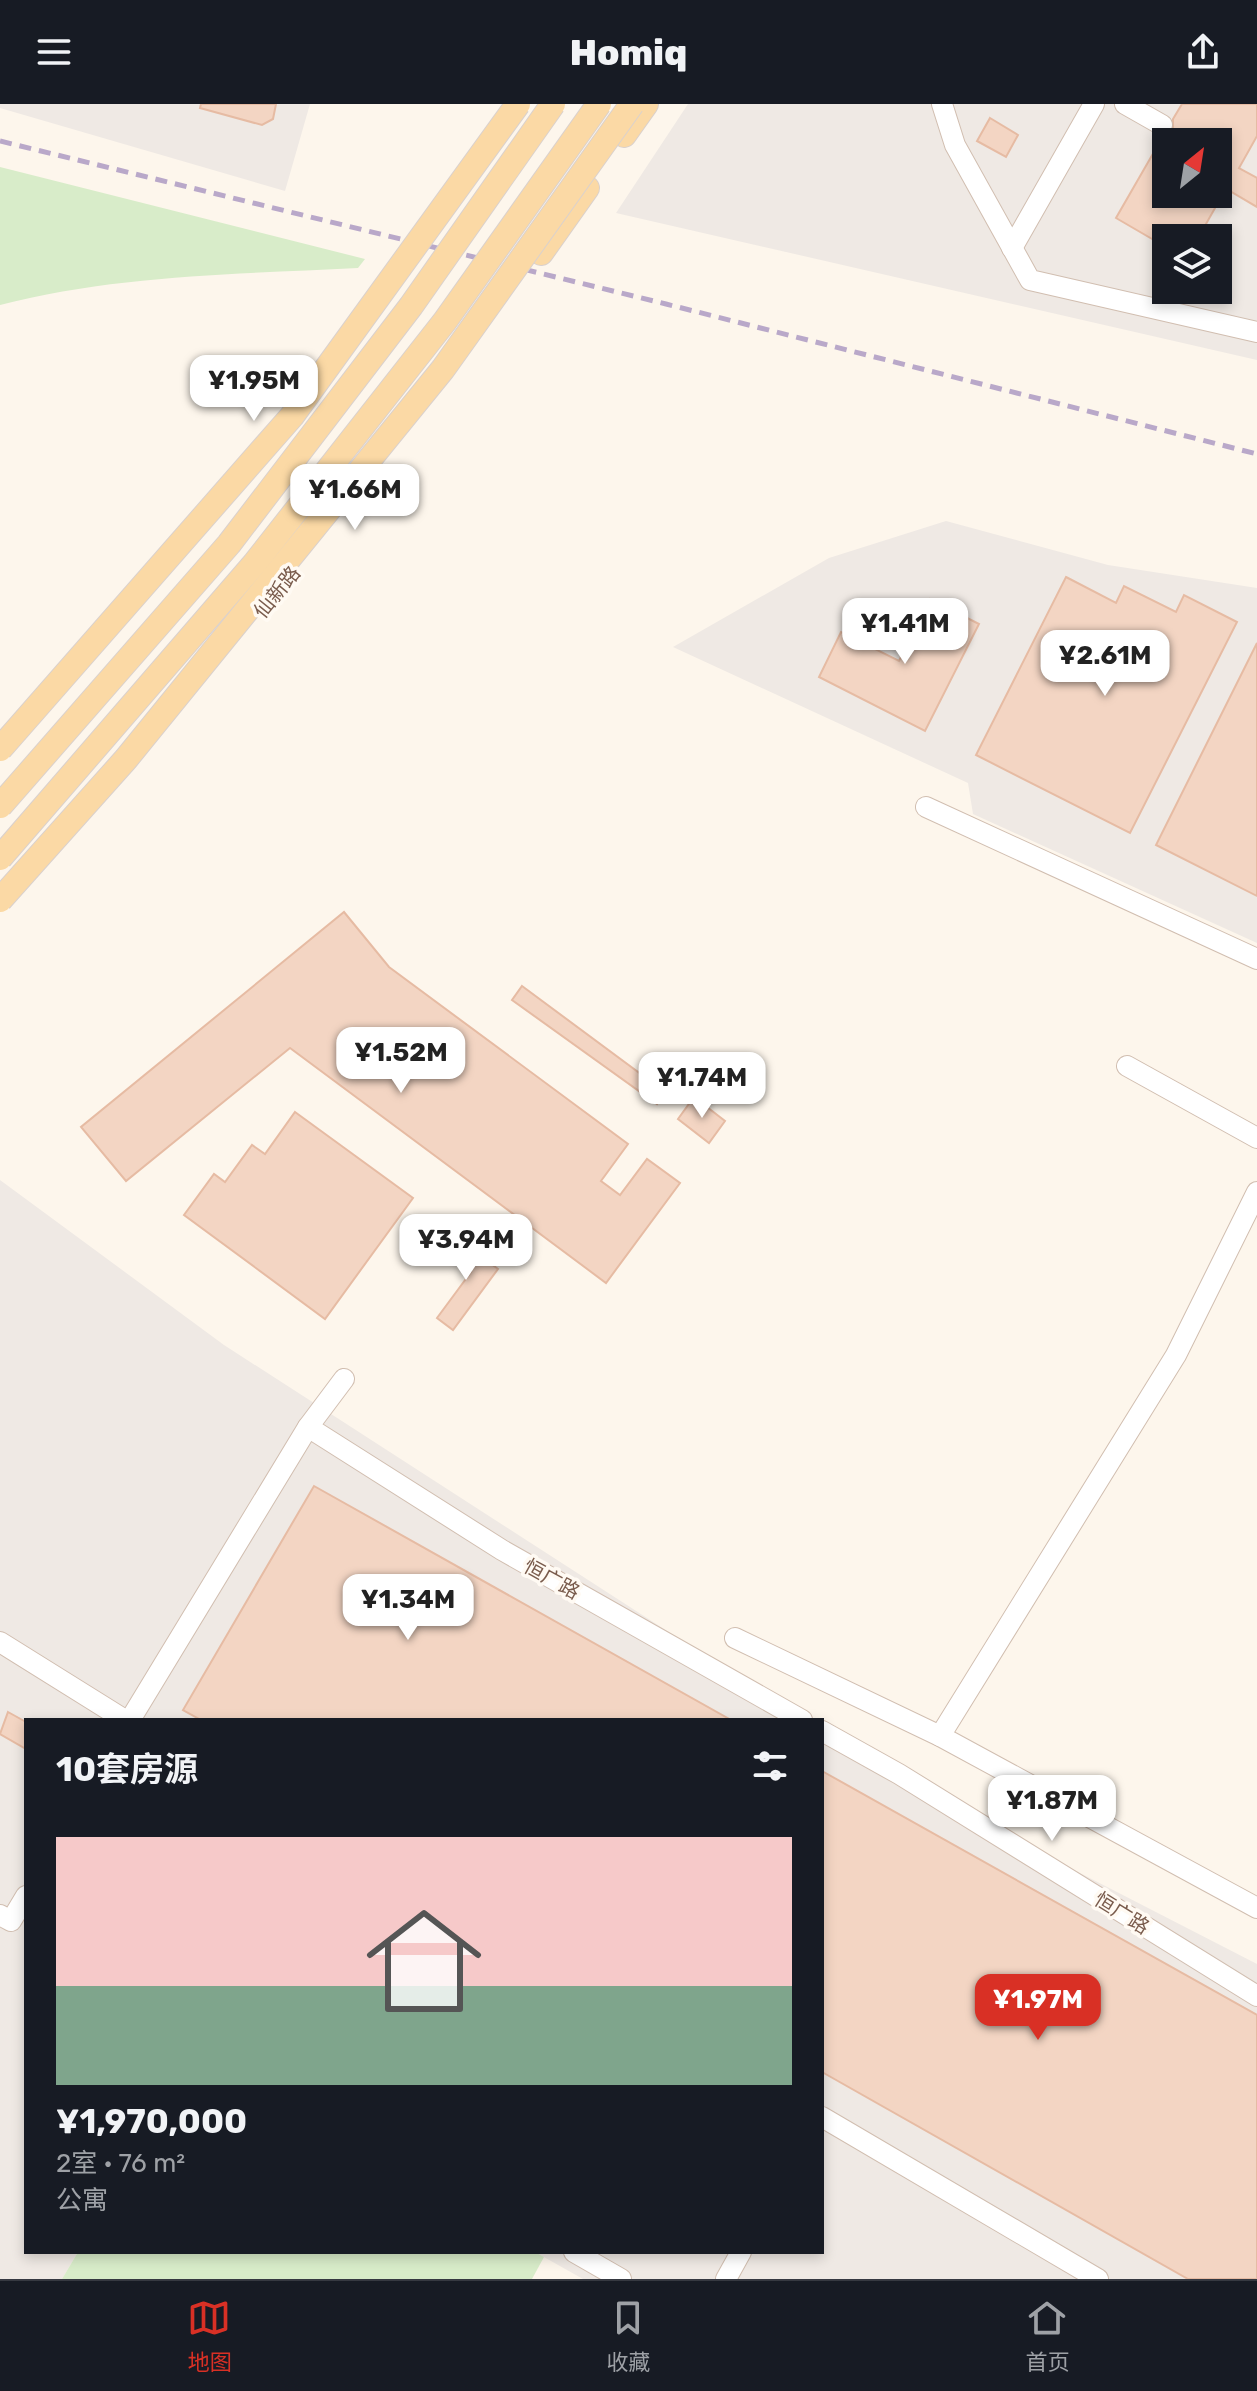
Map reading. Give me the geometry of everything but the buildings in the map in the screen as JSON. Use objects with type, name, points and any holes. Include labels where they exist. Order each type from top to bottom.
[{"type":"main road","points":[[0,749],[292,416],[518,104]]},
{"type":"main road","points":[[0,763],[291,431],[531,104]]},
{"type":"main road","points":[[0,806],[229,544],[411,306],[553,104]]},
{"type":"main road","name":"仙新路","points":[[0,858],[265,551],[445,321],[599,104]]},
{"type":"main road","name":"仙新路","points":[[0,900],[126,759],[443,369],[632,104]]},
{"type":"main road","name":"仙新路","points":[[0,908],[247,630],[470,350],[646,104]]},
{"type":"street","points":[[942,104],[955,145],[1030,280],[1257,332]]},
{"type":"street","points":[[1012,248],[1094,104]]},
{"type":"street","points":[[1125,104],[1162,125]]},
{"type":"street","points":[[926,807],[1257,959]]},
{"type":"street","points":[[1127,1066],[1257,1138]]},
{"type":"street","points":[[940,1736],[1176,1355],[1257,1192]]},
{"type":"street","points":[[129,1718],[308,1427],[344,1379]]},
{"type":"street","name":"恒广路","points":[[308,1427],[502,1550],[798,1718]]},
{"type":"street","points":[[735,1638],[940,1736],[1257,1908]]},
{"type":"street","points":[[0,1642],[125,1718]]},
{"type":"street","name":"恒广路","points":[[824,1732],[899,1774],[1257,1996]]},
{"type":"street","points":[[12,1922],[24,1900]]},
{"type":"street","points":[[824,2118],[1098,2279]]},
{"type":"street","points":[[577,2254],[621,2279]]},
{"type":"street","points":[[726,2279],[740,2254]]},
{"type":"shaded area","points":[[0,104],[310,104],[285,191],[0,108]]},
{"type":"shaded area","points":[[688,104],[1257,104],[1257,360],[616,213]]},
{"type":"shaded area","points":[[946,521],[1108,565],[1257,588],[1257,943],[973,814],[968,783],[673,647],[829,558]]},
{"type":"shaded area","points":[[0,1180],[224,1345],[726,1669],[810,1718],[24,1718],[24,2254],[77,2254],[62,2279],[0,2279]]},
{"type":"shaded area","points":[[824,1726],[1043,1854],[1257,1964],[1257,2279],[583,2279],[539,2254],[824,2254]]},
{"type":"green space","points":[[0,167],[365,259],[358,268],[133,282],[88,287],[0,305]]},
{"type":"green space","points":[[77,2254],[539,2254],[544,2257],[532,2279],[62,2279]]},
{"type":"railway","points":[[0,141],[666,304],[1257,454]]}]
